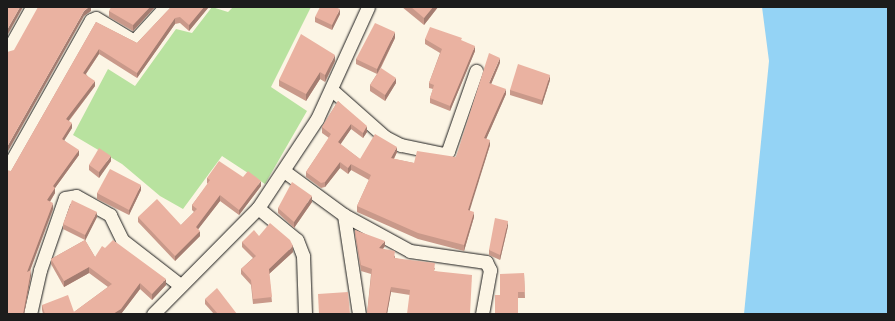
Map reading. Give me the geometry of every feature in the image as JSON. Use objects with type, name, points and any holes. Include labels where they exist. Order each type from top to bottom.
[{"type":"street","points":[[7,52],[32,7]]},
{"type":"street","points":[[7,169],[91,20],[96,18],[134,41],[165,7]]},
{"type":"street","points":[[153,314],[180,285],[258,208],[284,171],[332,90],[368,7]]},
{"type":"street","points":[[332,90],[385,137],[400,145],[444,154],[448,151],[476,71]]},
{"type":"street","points":[[284,171],[344,215],[410,251],[486,262],[490,270],[482,314]]},
{"type":"street","points":[[30,314],[40,270],[65,198],[76,196],[110,215],[122,240],[180,285]]},
{"type":"street","points":[[258,208],[291,232],[297,240],[303,256],[305,314]]},
{"type":"street","points":[[344,215],[359,314]]},
{"type":"green space","points":[[212,7],[228,12],[233,7],[311,7],[271,87],[307,111],[265,184],[222,156],[183,209],[160,196],[122,164],[73,135],[108,69],[135,86],[176,29],[192,33]]},
{"type":"water","points":[[762,7],[888,7],[888,314],[744,314],[769,61]]},
{"type":"building","points":[[7,7],[20,7],[7,30]]},
{"type":"building","points":[[38,7],[89,7],[84,11],[7,147],[7,52],[14,50]]},
{"type":"building","points":[[111,7],[150,7],[133,25],[109,11]]},
{"type":"building","points":[[171,7],[204,7],[189,25],[180,17],[175,18],[137,73],[99,49],[83,73],[95,81],[66,119],[72,123],[62,139],[79,150],[53,186],[55,188],[47,200],[53,203],[27,272],[31,270],[23,314],[7,314],[7,170],[11,171],[96,22],[137,43]]},
{"type":"building","points":[[320,7],[335,7],[340,9],[332,25],[315,17]]},
{"type":"building","points":[[411,7],[433,7],[424,18]]},
{"type":"building","points":[[375,23],[395,32],[377,69],[356,59]]},
{"type":"building","points":[[430,27],[462,38],[461,40],[475,46],[450,106],[430,98],[434,85],[429,83],[442,49],[425,39]]},
{"type":"building","points":[[301,34],[335,55],[325,75],[320,72],[306,94],[279,80]]},
{"type":"building","points":[[489,53],[500,58],[489,83],[506,89],[484,138],[490,140],[468,210],[474,212],[464,245],[418,233],[357,206],[371,175],[351,164],[348,168],[340,162],[325,182],[321,183],[306,172],[331,134],[322,127],[338,101],[367,126],[363,133],[351,124],[338,142],[360,159],[375,134],[397,147],[391,158],[414,163],[417,151],[456,157]]},
{"type":"building","points":[[518,64],[550,75],[542,100],[510,90]]},
{"type":"building","points":[[381,68],[396,78],[385,95],[370,85]]},
{"type":"building","points":[[99,148],[111,156],[99,172],[89,165]]},
{"type":"building","points":[[219,161],[243,177],[248,171],[261,181],[239,210],[220,195],[196,227],[200,231],[175,256],[138,217],[157,199],[181,225],[197,209],[192,205],[210,180],[207,178]]},
{"type":"building","points":[[110,169],[141,185],[129,210],[97,193]]},
{"type":"building","points":[[292,182],[312,196],[294,222],[278,208]]},
{"type":"building","points":[[72,200],[97,212],[85,235],[63,224]]},
{"type":"building","points":[[495,218],[508,221],[500,255],[489,250]]},
{"type":"building","points":[[270,223],[290,240],[293,246],[269,269],[272,297],[253,299],[251,280],[241,269],[256,256],[242,242],[254,230],[259,236]]},
{"type":"building","points":[[355,230],[385,241],[379,248],[395,251],[394,258],[435,263],[434,271],[472,275],[470,314],[407,314],[410,290],[391,287],[386,314],[367,314],[372,269],[361,265]]},
{"type":"building","points":[[85,240],[95,257],[102,246],[105,248],[113,240],[166,279],[152,294],[140,283],[121,309],[113,314],[45,314],[42,305],[68,295],[74,312],[112,284],[89,267],[64,281],[51,259]]},
{"type":"building","points":[[524,273],[525,292],[518,292],[518,314],[495,314],[495,295],[500,295],[500,274]]},
{"type":"building","points":[[217,288],[237,314],[218,314],[205,299]]},
{"type":"building","points":[[348,292],[350,314],[319,314],[318,294]]}]
